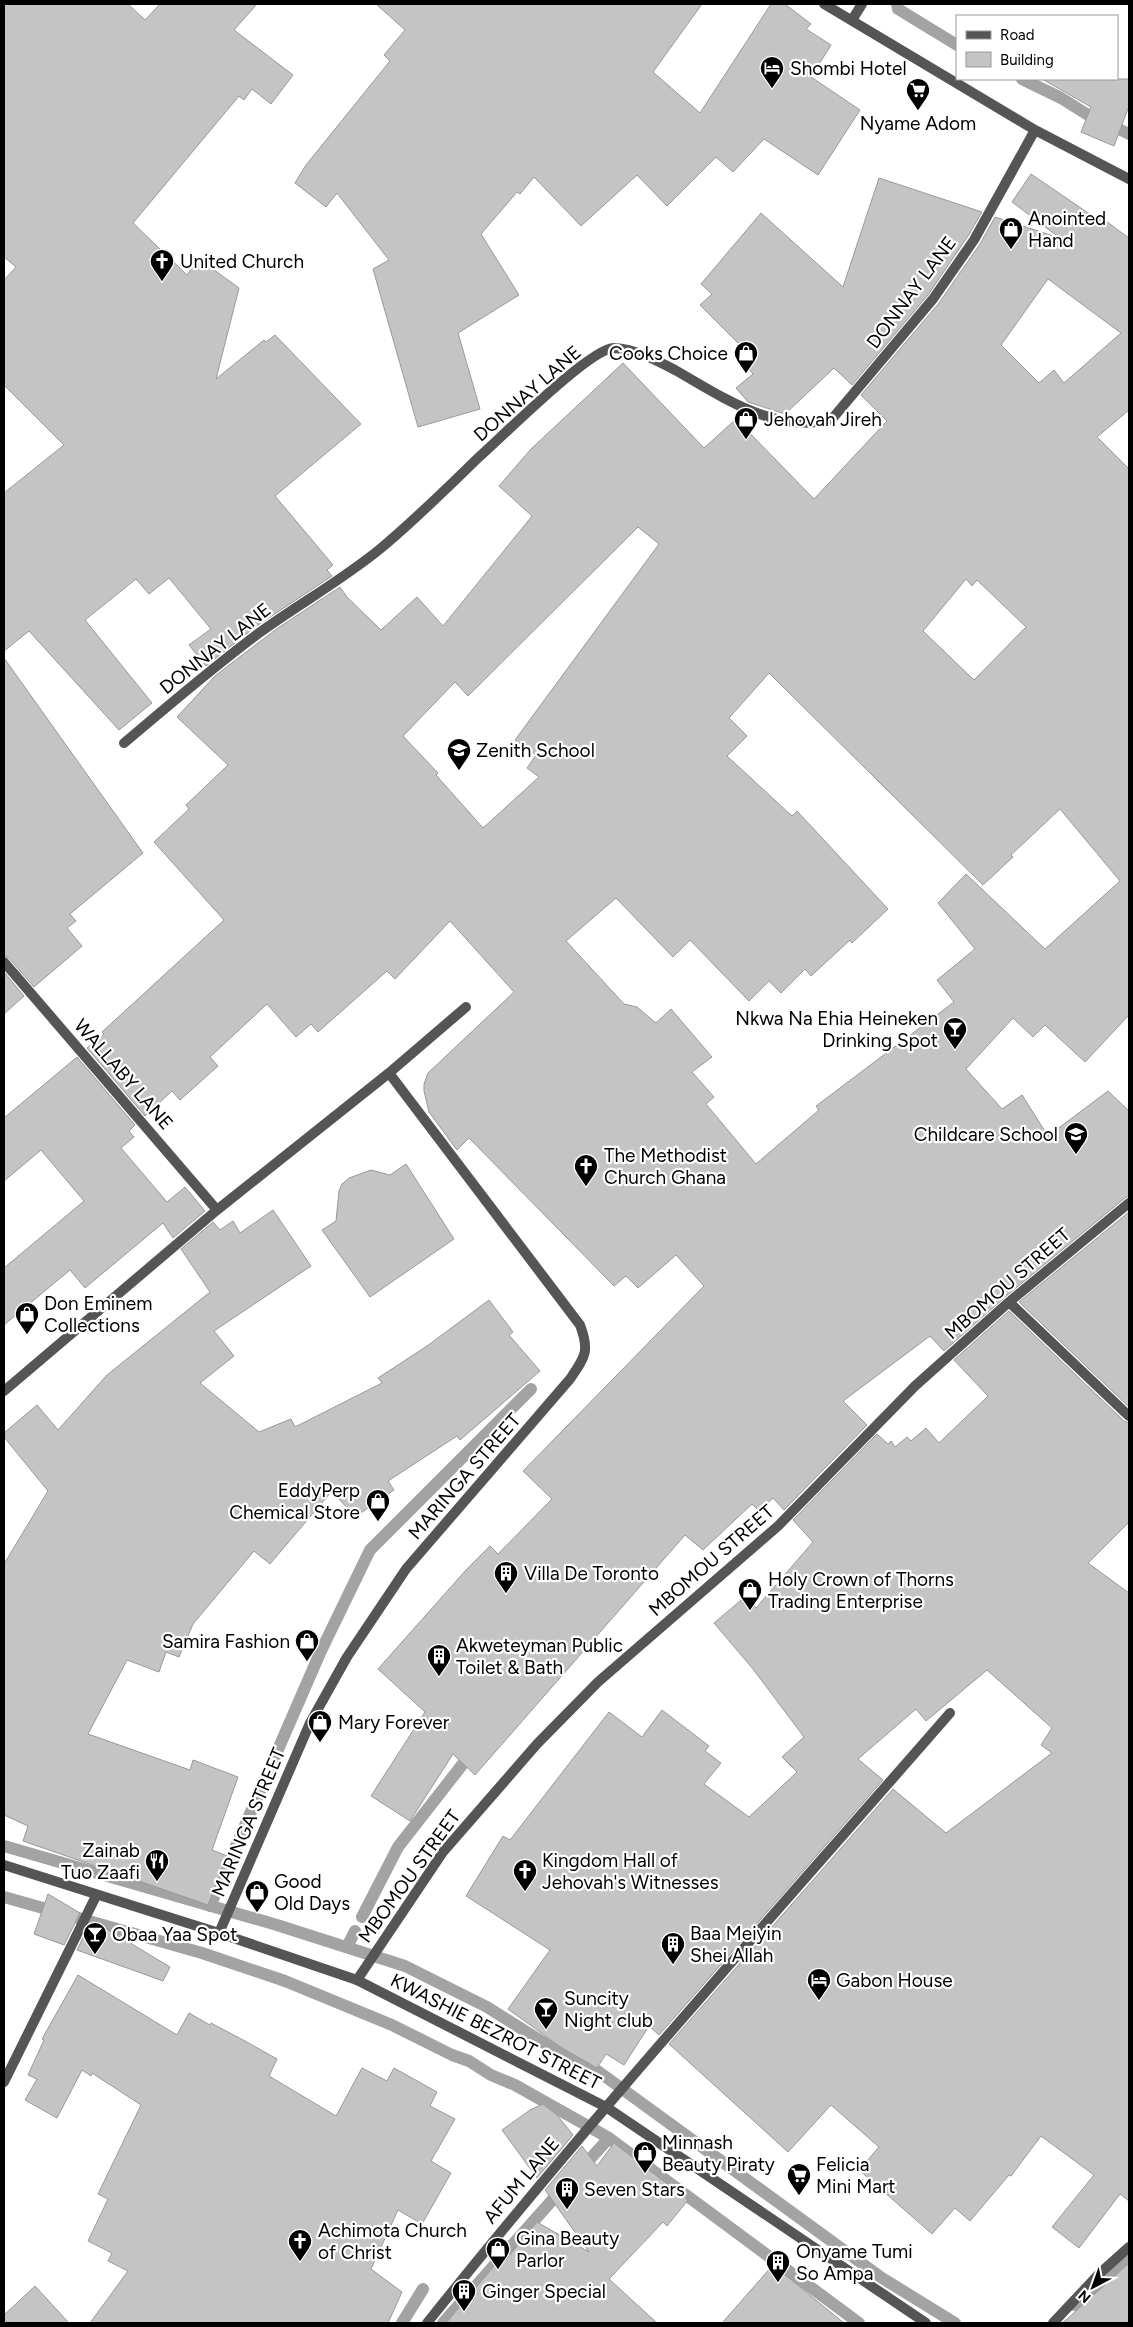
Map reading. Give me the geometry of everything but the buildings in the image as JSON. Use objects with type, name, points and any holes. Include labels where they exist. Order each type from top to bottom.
[{"type":"street","points":[[824,4],[1035,130],[1129,179]]},
{"type":"street","points":[[852,20],[862,4]]},
{"type":"street","name":"DONNAY LANE","points":[[124,743],[260,632],[342,578],[381,548],[530,410],[590,359],[612,348],[643,354],[748,410],[788,421],[817,423],[832,419],[933,299],[974,240],[1035,130]]},
{"type":"street","name":"WALLABY LANE","points":[[4,962],[217,1210]]},
{"type":"street","points":[[4,1391],[217,1210],[389,1073],[466,1007]]},
{"type":"street","name":"MARINGA STREET","points":[[219,1933],[310,1723],[347,1657],[406,1569],[570,1379],[584,1359],[586,1341],[580,1325],[389,1073]]},
{"type":"street","name":"MBOMOU STREET","points":[[357,1980],[443,1852],[537,1744],[598,1682],[778,1526],[915,1386],[1009,1302],[1129,1202]]},
{"type":"street","points":[[1009,1302],[1129,1416]]},
{"type":"street","points":[[606,2106],[950,1714]]},
{"type":"street","name":"KWASHIE BEZROT STREET","points":[[4,1865],[96,1896],[219,1933],[357,1980],[606,2106],[926,2323]]},
{"type":"street","points":[[4,2082],[96,1896]]},
{"type":"street","name":"AFUM LANE","points":[[427,2323],[503,2228],[606,2106]]},
{"type":"street","points":[[1053,2323],[1099,2274],[1129,2248]]},
{"type":"waterway","points":[[897,4],[898,9],[956,44]]},
{"type":"waterway","points":[[1024,80],[1061,98],[1088,115]]},
{"type":"waterway","points":[[1121,130],[1129,134]]},
{"type":"waterway","points":[[210,1906],[320,1653],[370,1550],[531,1389]]},
{"type":"waterway","points":[[362,1917],[398,1847],[462,1765]]},
{"type":"waterway","points":[[4,1846],[277,1925],[405,1966],[487,2007],[560,2053],[599,2072],[882,2278],[955,2323]]},
{"type":"waterway","points":[[4,1897],[202,1953],[285,1981],[392,2025],[452,2055],[469,2061],[491,2075],[515,2085],[609,2138],[859,2323]]},
{"type":"waterway","points":[[347,1947],[355,1931]]},
{"type":"waterway","points":[[580,2170],[609,2138]]},
{"type":"waterway","points":[[443,2323],[563,2188]]},
{"type":"waterway","points":[[1075,2305],[1129,2256]]},
{"type":"waterway","points":[[402,2323],[423,2289]]},
{"type":"place","name":"Shombi Hotel","points":[[772,89]]},
{"type":"place","name":"Nyame Adom","points":[[918,111]]},
{"type":"place","name":"Anointed Hand","points":[[1011,250]]},
{"type":"place","name":"United Church","points":[[162,282]]},
{"type":"place","name":"Cooks Choice","points":[[746,374]]},
{"type":"place","name":"Jehovah Jireh","points":[[746,440]]},
{"type":"place","name":"Zenith School","points":[[459,771]]},
{"type":"place","name":"Nkwa Na Ehia Heineken Drinking Spot","points":[[955,1050]]},
{"type":"place","name":"Childcare School","points":[[1076,1155]]},
{"type":"place","name":"The Methodist Church Ghana","points":[[586,1187]]},
{"type":"place","name":"Don Eminem Collections","points":[[27,1335]]},
{"type":"place","name":"EddyPerp Chemical Store","points":[[378,1522]]},
{"type":"place","name":"Villa De Toronto","points":[[506,1594]]},
{"type":"place","name":"Holy Crown of Thorns Trading Enterprise","points":[[750,1611]]},
{"type":"place","name":"Samira Fashion","points":[[307,1662]]},
{"type":"place","name":"Akweteyman Public Toilet & Bath","points":[[439,1677]]},
{"type":"place","name":"Mary Forever","points":[[320,1743]]},
{"type":"place","name":"Zainab Tuo Zaafi","points":[[157,1882]]},
{"type":"place","name":"Kingdom Hall of Jehovah's Witnesses","points":[[525,1892]]},
{"type":"place","name":"Good Old Days","points":[[257,1913]]},
{"type":"place","name":"Obaa Yaa Spot","points":[[95,1955]]},
{"type":"place","name":"Baa Meiyin Shei Allah","points":[[673,1965]]},
{"type":"place","name":"Gabon House","points":[[819,2001]]},
{"type":"place","name":"Suncity Night club","points":[[546,2030]]},
{"type":"place","name":"Minnash Beauty Piraty","points":[[645,2174]]},
{"type":"place","name":"Felicia Mini Mart","points":[[799,2196]]},
{"type":"place","name":"Seven Stars","points":[[567,2210]]},
{"type":"place","name":"Achimota Church of Christ","points":[[300,2262]]},
{"type":"place","name":"Gina Beauty Parlor","points":[[498,2270]]},
{"type":"place","name":"Onyame Tumi So Ampa","points":[[778,2283]]},
{"type":"place","name":"Ginger Special","points":[[464,2312]]}]
